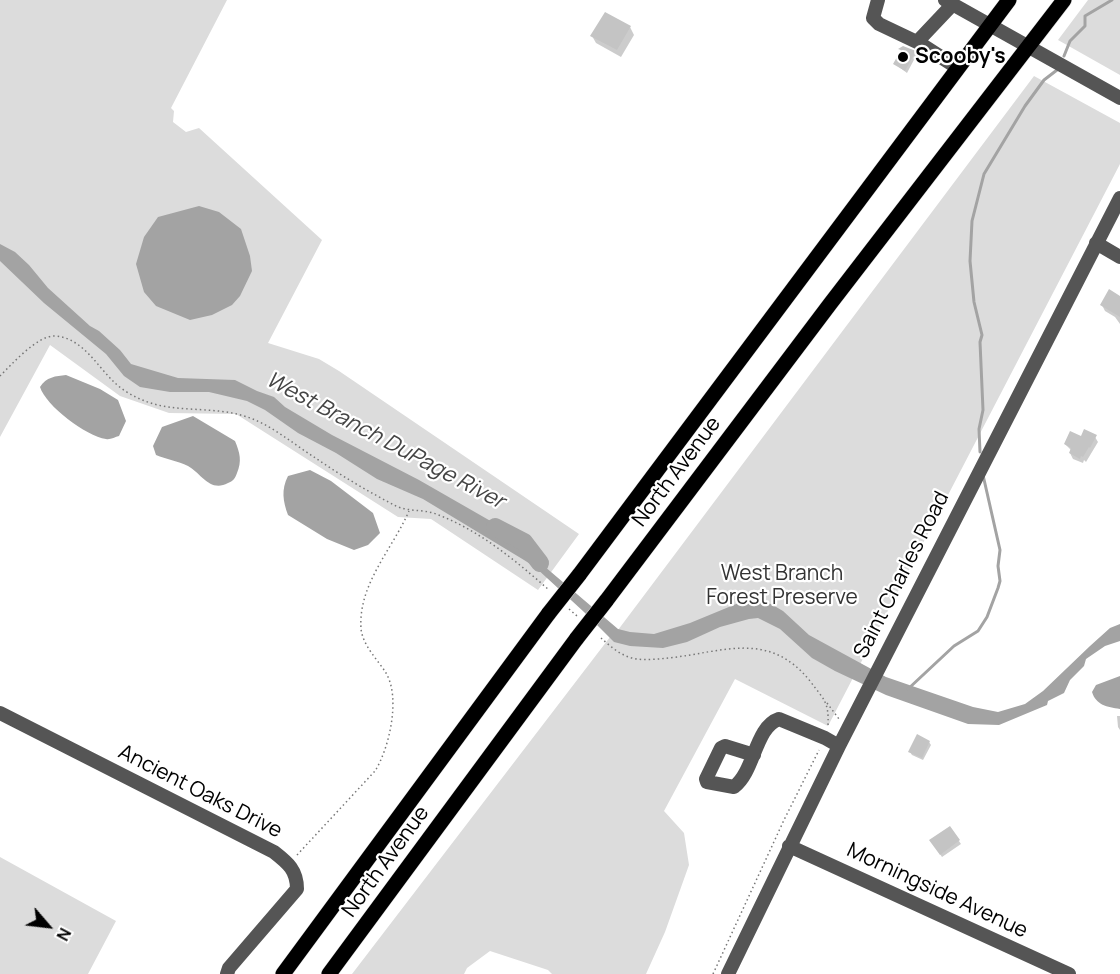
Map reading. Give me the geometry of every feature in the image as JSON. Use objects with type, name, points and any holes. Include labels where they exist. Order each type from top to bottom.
[{"type":"main road","name":"North Avenue","points":[[283,974],[549,614],[1009,0]]},
{"type":"main road","name":"North Avenue","points":[[329,974],[577,638],[1064,0]]},
{"type":"street","points":[[878,0],[873,18],[879,24],[917,42],[958,68]]},
{"type":"street","points":[[917,42],[949,2],[1120,98]]},
{"type":"street","name":"Saint Charles Road","points":[[729,974],[838,746],[1120,198]]},
{"type":"street","points":[[1096,243],[1120,256]]},
{"type":"street","name":"Ancient Oaks Drive","points":[[0,713],[274,852],[290,865],[297,876],[297,889],[229,968],[227,974]]},
{"type":"street","points":[[754,755],[769,724],[779,719],[825,738],[838,746]]},
{"type":"street","name":"Morningside Avenue","points":[[789,846],[1069,974]]},
{"type":"path","points":[[0,376],[42,339],[52,336],[61,337],[83,349],[115,383],[145,402],[163,406],[223,411],[252,419],[399,507],[436,514],[502,550],[550,591]]},
{"type":"path","points":[[290,865],[302,849],[375,771],[383,758],[392,720],[390,683],[365,641],[361,631],[362,620],[365,599],[372,577],[409,510]]},
{"type":"path","points":[[569,609],[582,621]]},
{"type":"path","points":[[827,703],[847,729]]},
{"type":"green space","points":[[0,0],[227,0],[171,108],[174,111],[173,122],[186,132],[199,128],[322,240],[268,343],[319,359],[339,371],[579,534],[538,590],[431,519],[398,517],[236,414],[169,413],[120,396],[50,345],[0,437]]},
{"type":"green space","points":[[1088,0],[1120,0],[1120,75],[1058,40]]},
{"type":"green space","name":"West Branch Forest Preserve","points":[[1034,76],[1120,123],[1120,164],[828,726],[735,679],[664,811],[684,833],[689,865],[665,932],[646,974],[552,974],[548,970],[490,951],[467,968],[464,974],[352,974],[610,637],[612,638]]},
{"type":"green space","points":[[0,857],[116,921],[88,974],[0,974]]},
{"type":"shaded area","points":[[199,206],[219,212],[241,229],[250,256],[252,271],[240,296],[232,305],[212,315],[190,320],[156,306],[144,292],[136,264],[144,237],[158,217]]},
{"type":"shaded area","points":[[0,244],[15,252],[48,288],[120,350],[131,364],[178,378],[235,380],[274,397],[285,407],[332,435],[419,480],[533,547],[539,553],[544,566],[618,629],[654,634],[690,623],[741,602],[757,601],[771,604],[783,611],[809,635],[886,677],[973,707],[998,712],[1025,704],[1043,691],[1110,628],[1120,624],[1120,641],[1105,646],[1086,659],[1084,666],[1070,680],[1064,693],[1048,701],[1047,705],[999,725],[968,724],[886,695],[812,658],[780,629],[758,618],[720,627],[687,642],[663,648],[630,646],[614,642],[535,567],[423,499],[377,479],[336,453],[298,433],[265,410],[247,401],[209,392],[170,392],[140,387],[124,376],[106,354],[44,303],[0,261]]},
{"type":"shaded area","points":[[66,375],[100,389],[118,400],[126,421],[119,436],[111,439],[98,437],[68,419],[50,403],[40,387],[48,379]]},
{"type":"shaded area","points":[[193,416],[235,441],[240,461],[235,478],[231,481],[216,486],[188,466],[156,455],[153,446],[162,427]]},
{"type":"shaded area","points":[[310,470],[331,481],[373,513],[380,533],[368,545],[354,550],[327,539],[288,515],[284,486],[288,476]]},
{"type":"shaded area","points":[[1120,676],[1120,709],[1099,703],[1092,692],[1096,685]]},
{"type":"building","points":[[605,12],[631,26],[617,50],[590,36]]},
{"type":"building","points":[[903,46],[916,51],[905,71],[893,64],[901,50],[898,49]]},
{"type":"building","points":[[1109,289],[1120,296],[1120,317],[1100,305]]},
{"type":"building","points":[[1084,429],[1097,435],[1090,448],[1080,459],[1069,453],[1071,448],[1064,444],[1070,431],[1081,436]]},
{"type":"building","points":[[917,734],[930,741],[922,758],[908,752]]},
{"type":"building","points":[[950,826],[960,840],[940,855],[929,840]]},
{"type":"waterway","points":[[1064,56],[1070,41],[1085,26],[1085,16],[1112,0]]},
{"type":"waterway","points":[[980,452],[979,429],[983,410],[980,342],[982,335],[974,302],[970,261],[972,221],[984,174],[1025,106],[1044,80],[1057,70]]},
{"type":"waterway","points":[[908,689],[954,646],[978,631],[987,617],[998,588],[1000,550],[983,475]]},
{"type":"waterway","name":"West Branch DuPage River","points":[[495,527],[524,542],[540,563]]},
{"type":"place","name":"Scooby's","points":[[903,57]]}]
